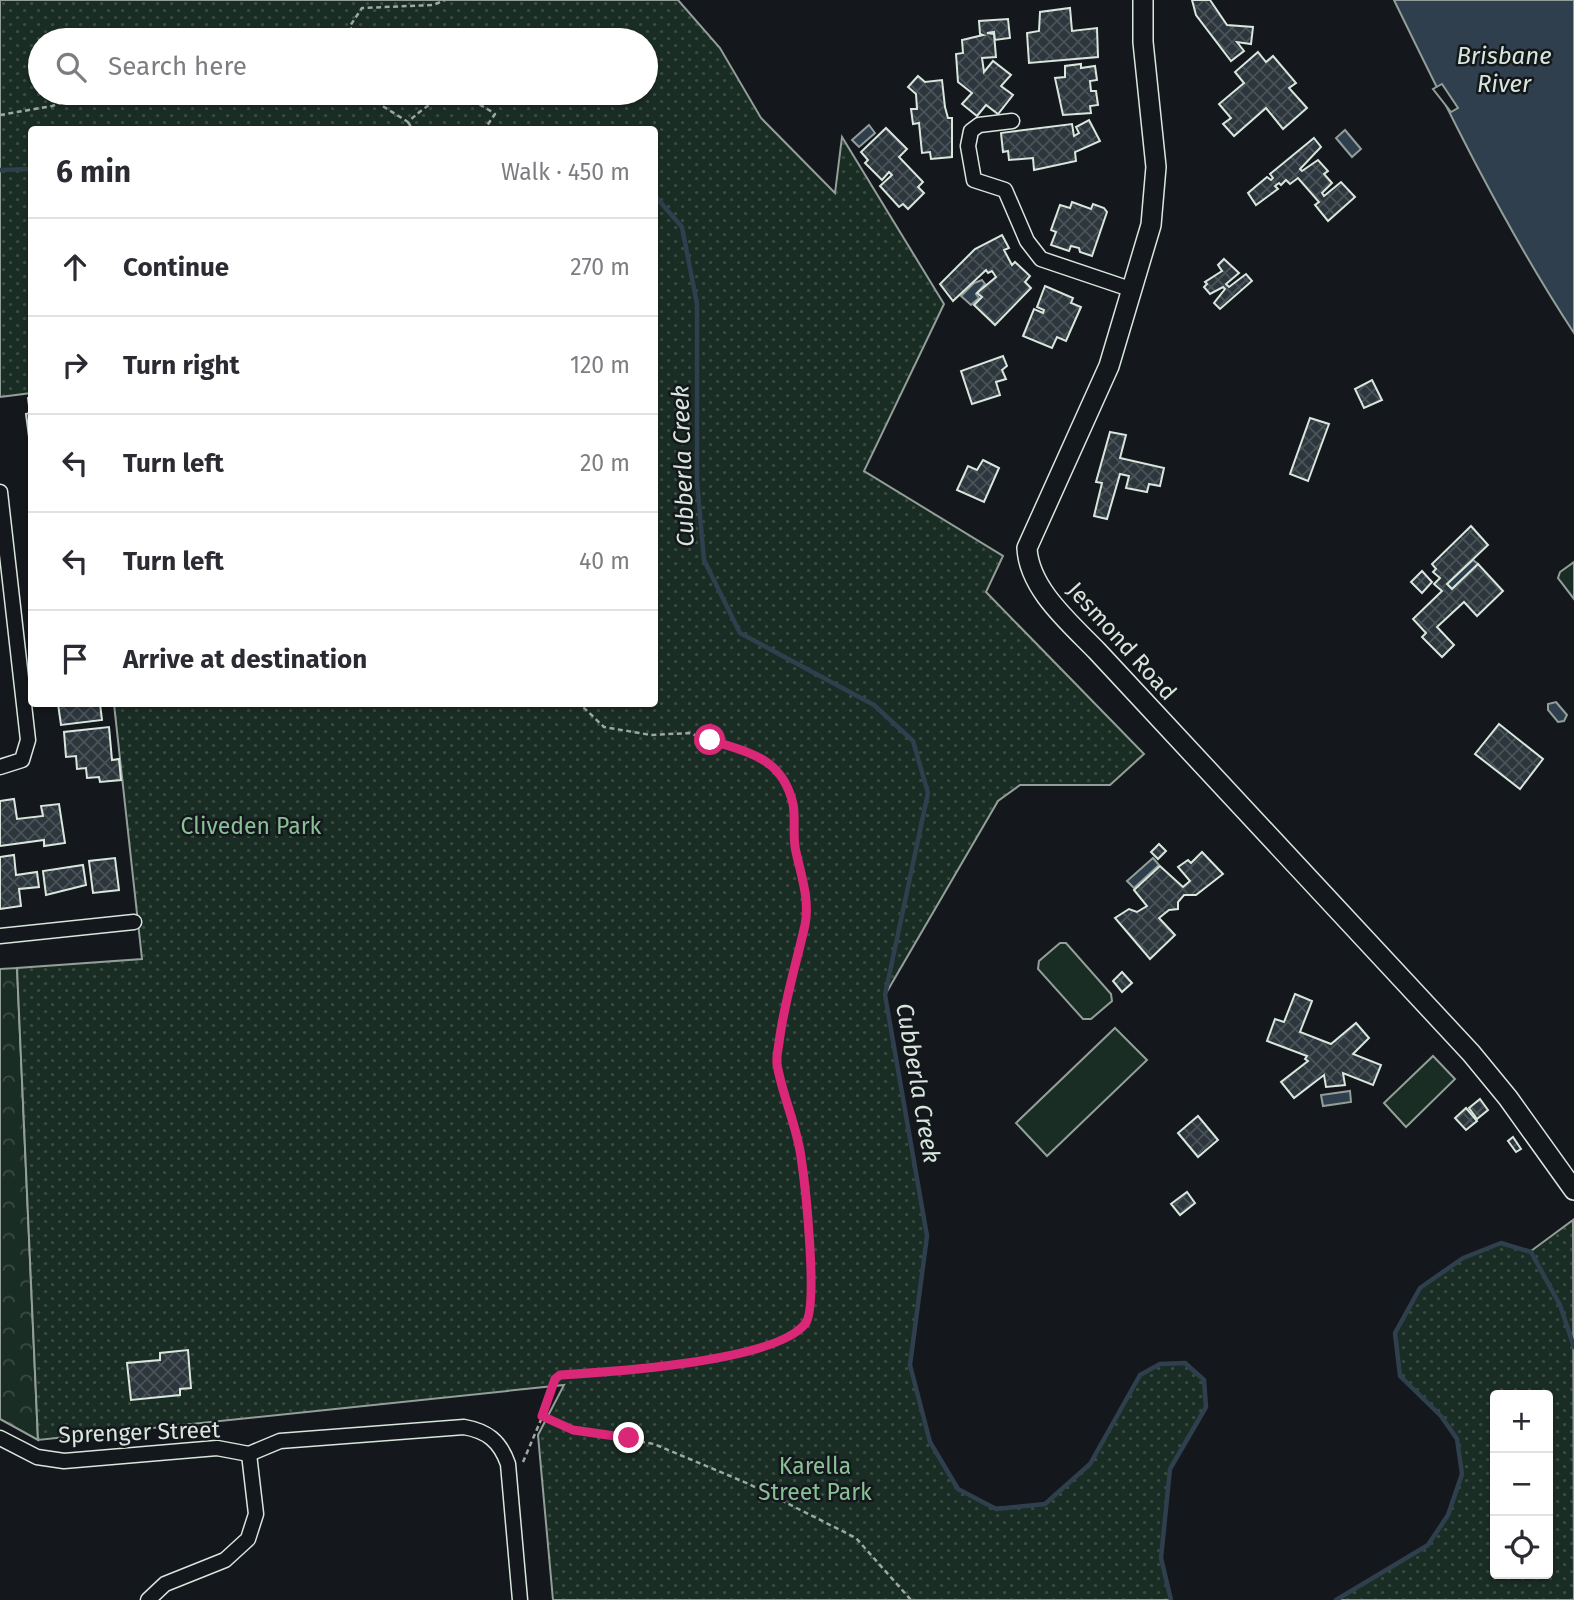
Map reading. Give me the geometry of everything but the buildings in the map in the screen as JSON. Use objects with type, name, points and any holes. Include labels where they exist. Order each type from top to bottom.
[{"type":"street","name":"Jesmond Road","points":[[1143,0],[1143,42],[1156,167],[1156,197],[1151,225],[1109,366],[1027,548],[1028,567],[1037,583],[1097,652],[1471,1053],[1508,1098],[1574,1190]]},
{"type":"street","points":[[1012,121],[979,125],[971,131],[968,146],[974,180],[1005,190],[1027,240],[1041,259],[1133,290]]},
{"type":"street","points":[[0,492],[5,588],[28,740],[22,760],[0,767]]},
{"type":"street","points":[[0,936],[134,922]]},
{"type":"street","name":"Sprenger Street","points":[[0,1438],[37,1457],[64,1461],[217,1448],[249,1454],[280,1441],[464,1427],[490,1435],[504,1453],[508,1464],[520,1600]]},
{"type":"street","points":[[148,1600],[165,1584],[225,1560],[248,1539],[256,1514],[249,1454]]},
{"type":"path","points":[[351,28],[362,8],[433,5],[445,0]]},
{"type":"path","points":[[0,115],[55,105]]},
{"type":"path","points":[[381,105],[410,126]]},
{"type":"path","points":[[408,122],[427,105]]},
{"type":"path","points":[[482,105],[495,114],[487,126]]},
{"type":"path","points":[[522,1464],[560,1375],[606,1374],[667,1366],[765,1346],[795,1335],[811,1313],[811,1269],[801,1154],[776,1062],[784,1001],[806,922],[804,879],[796,852],[793,804],[776,771],[765,759],[689,733],[651,736],[604,727],[583,707]]},
{"type":"path","points":[[542,1416],[573,1430],[654,1444],[749,1484],[856,1538],[911,1600]]},
{"type":"green space","points":[[0,0],[678,0],[720,48],[761,118],[835,193],[842,137],[944,304],[864,471],[1003,556],[986,592],[1144,754],[1110,785],[1020,785],[998,801],[885,995],[927,1236],[910,1365],[930,1442],[957,1489],[996,1508],[1045,1504],[1090,1464],[1140,1375],[1160,1364],[1186,1363],[1204,1380],[1206,1407],[1170,1469],[1161,1558],[1171,1600],[553,1600],[538,1435],[564,1385],[38,1440],[17,968],[142,959],[114,707],[658,707],[658,126],[28,126],[28,393],[0,397]]},
{"type":"green space","points":[[1574,562],[1574,599],[1558,578],[1560,572]]},
{"type":"green space","points":[[1060,943],[1066,943],[1111,994],[1112,1001],[1091,1019],[1083,1019],[1038,969],[1039,961]]},
{"type":"green space","points":[[17,968],[38,1440],[0,1419],[0,969]]},
{"type":"green space","points":[[1115,1028],[1147,1060],[1047,1156],[1016,1123]]},
{"type":"green space","points":[[1433,1056],[1455,1079],[1406,1127],[1384,1103]]},
{"type":"green space","points":[[1573,1220],[1574,1600],[1336,1600],[1428,1545],[1448,1515],[1462,1474],[1457,1439],[1441,1416],[1400,1376],[1395,1333],[1420,1288],[1463,1258],[1501,1243],[1531,1251]]},
{"type":"water","name":"Brisbane River","points":[[1394,0],[1574,0],[1574,333],[1501,211]]},
{"type":"water","points":[[869,125],[875,133],[859,147],[852,140]]},
{"type":"water","points":[[1345,130],[1361,149],[1352,157],[1336,138]]},
{"type":"water","points":[[982,280],[985,284],[976,294],[979,298],[971,305],[961,296],[974,283]]},
{"type":"water","points":[[1473,560],[1478,564],[1452,589],[1447,584]]},
{"type":"water","points":[[1556,702],[1567,715],[1564,721],[1558,722],[1548,710],[1548,704]]},
{"type":"water","points":[[1153,858],[1159,865],[1134,888],[1127,881]]},
{"type":"water","points":[[1350,1091],[1351,1102],[1323,1106],[1321,1095]]},
{"type":"pier","points":[[1442,84],[1458,108],[1451,112],[1433,89]]},
{"type":"waterway","name":"Cubberla Creek","points":[[0,170],[28,169]]},
{"type":"waterway","name":"Cubberla Creek","points":[[658,200],[682,227],[697,304],[697,481],[704,560],[740,633],[874,705],[913,741],[928,793],[885,995],[927,1236],[910,1365],[930,1442],[958,1489],[996,1509],[1045,1504],[1090,1464],[1140,1375],[1160,1364],[1185,1363],[1204,1380],[1206,1407],[1170,1469],[1161,1558],[1171,1600]]},
{"type":"waterway","name":"Cubberla Creek","points":[[1336,1600],[1428,1545],[1448,1515],[1462,1474],[1457,1439],[1441,1416],[1400,1376],[1395,1333],[1420,1288],[1463,1258],[1501,1243],[1531,1252],[1560,1305],[1574,1347]]},
{"type":"route","points":[[629,1438],[573,1430],[542,1416],[555,1379],[560,1375],[606,1374],[667,1366],[765,1346],[795,1335],[811,1313],[811,1269],[801,1154],[776,1062],[784,1001],[806,922],[804,879],[796,852],[793,804],[776,771],[765,759],[710,740]]},
{"type":"park label","name":"Cliveden Park","points":[[251,826]]},
{"type":"park label","name":"Karella Street Park","points":[[815,1479]]}]
